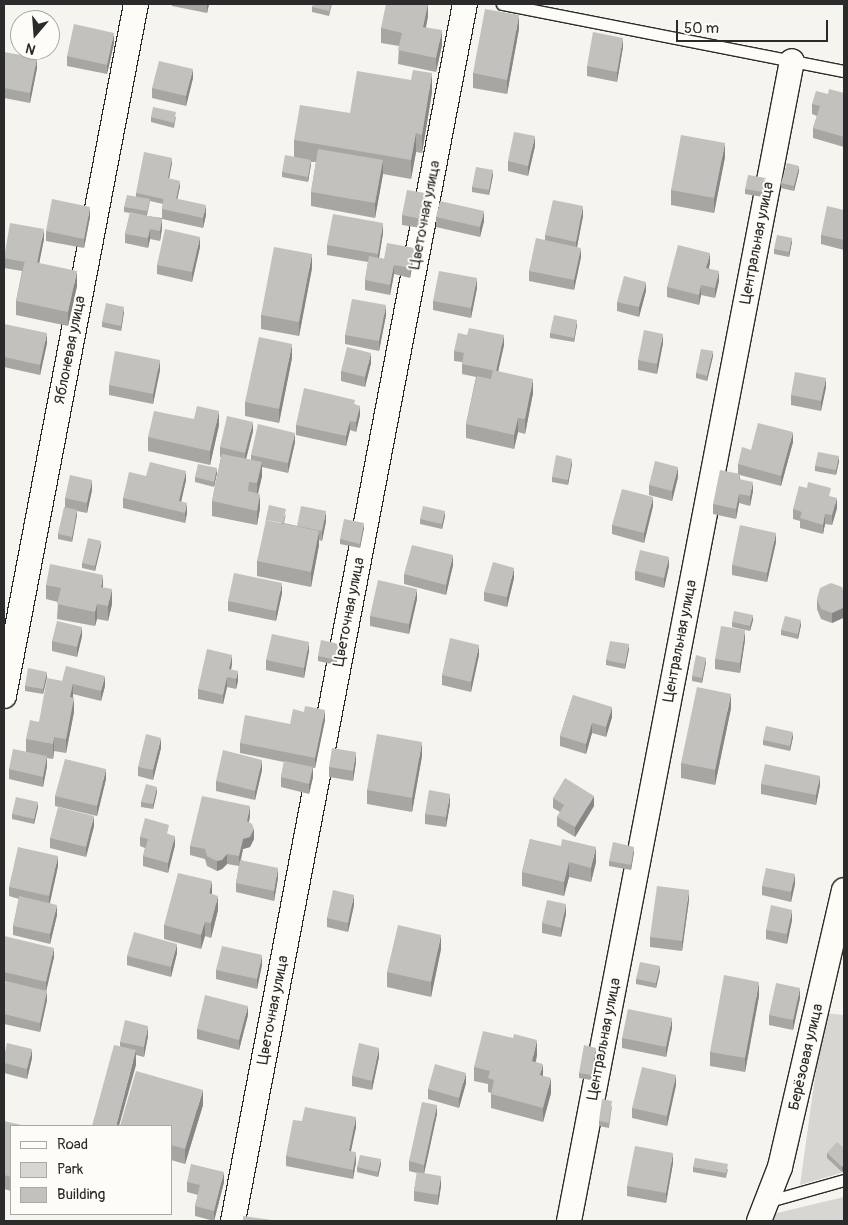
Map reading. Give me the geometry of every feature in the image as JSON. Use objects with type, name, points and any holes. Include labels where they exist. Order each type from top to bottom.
[{"type":"street","name":"Яблоневая улица","points":[[4,696],[136,4]]},
{"type":"street","name":"Цветочная улица","points":[[233,1221],[465,4]]},
{"type":"street","name":"Центральная улица","points":[[569,1221],[792,61]]},
{"type":"street","name":"Берёзовая улица","points":[[763,1211],[780,1167],[844,890]]},
{"type":"lane","points":[[502,4],[844,71]]},
{"type":"lane","points":[[763,1211],[844,1180]]},
{"type":"green space","points":[[824,1013],[844,1015],[844,1172],[800,1185]]},
{"type":"green space","points":[[844,1197],[844,1221],[745,1221],[806,1206]]},
{"type":"building","points":[[313,4],[331,4],[329,11],[312,7]]},
{"type":"building","points":[[386,4],[428,4],[423,27],[442,30],[436,58],[398,50],[402,33],[381,28]]},
{"type":"building","points":[[485,9],[519,15],[507,80],[473,73]]},
{"type":"building","points":[[74,24],[114,33],[107,65],[67,56]]},
{"type":"building","points":[[593,32],[623,38],[617,72],[587,66]]},
{"type":"building","points":[[4,52],[10,53],[10,60],[37,60],[30,93],[4,88]]},
{"type":"building","points":[[159,61],[193,69],[186,96],[152,88]]},
{"type":"building","points":[[413,70],[432,73],[422,135],[416,133],[411,160],[294,140],[300,105],[350,113],[357,71],[411,80]]},
{"type":"building","points":[[829,89],[844,93],[844,137],[813,128],[820,106],[812,104],[816,91],[828,94]]},
{"type":"building","points":[[153,107],[176,112],[174,123],[151,117]]},
{"type":"building","points":[[514,132],[535,136],[528,166],[508,161]]},
{"type":"building","points":[[681,135],[725,143],[714,198],[671,190]]},
{"type":"building","points":[[318,149],[383,160],[375,203],[311,192]]},
{"type":"building","points":[[144,152],[172,158],[168,178],[180,181],[176,199],[164,196],[164,199],[136,193]]},
{"type":"building","points":[[285,155],[311,160],[308,177],[282,172]]},
{"type":"building","points":[[787,163],[799,166],[794,186],[781,183]]},
{"type":"building","points":[[476,167],[493,170],[489,190],[472,187]]},
{"type":"building","points":[[748,175],[766,178],[763,192],[745,189]]},
{"type":"building","points":[[407,190],[425,193],[421,219],[402,215]]},
{"type":"building","points":[[127,195],[150,199],[147,211],[124,207]]},
{"type":"building","points":[[164,196],[206,205],[203,218],[162,209]]},
{"type":"building","points":[[52,199],[90,207],[84,239],[46,231]]},
{"type":"building","points":[[553,200],[583,206],[576,242],[545,235]]},
{"type":"building","points":[[440,201],[484,211],[480,227],[436,217]]},
{"type":"building","points":[[827,206],[844,210],[844,240],[821,235]]},
{"type":"building","points":[[130,212],[162,219],[160,231],[150,229],[148,238],[125,234]]},
{"type":"building","points":[[333,214],[383,223],[378,254],[327,245]]},
{"type":"building","points":[[10,223],[44,229],[37,263],[4,258]]},
{"type":"building","points":[[165,229],[200,237],[192,272],[157,265]]},
{"type":"building","points":[[777,235],[792,238],[789,252],[774,249]]},
{"type":"building","points":[[536,238],[581,248],[574,280],[529,271]]},
{"type":"building","points":[[387,243],[414,248],[410,268],[394,265],[390,285],[365,280],[369,256],[384,259]]},
{"type":"building","points":[[678,245],[710,253],[706,268],[719,271],[715,288],[701,285],[699,295],[667,287]]},
{"type":"building","points":[[274,247],[312,254],[299,322],[261,315]]},
{"type":"building","points":[[25,260],[77,271],[68,312],[16,301]]},
{"type":"building","points":[[439,271],[477,278],[471,308],[433,301]]},
{"type":"building","points":[[624,276],[646,282],[639,307],[617,302]]},
{"type":"building","points":[[352,299],[386,305],[379,341],[345,335]]},
{"type":"building","points":[[106,303],[124,307],[121,326],[102,322]]},
{"type":"building","points":[[554,315],[577,320],[574,338],[550,333]]},
{"type":"building","points":[[4,324],[47,333],[40,365],[4,357]]},
{"type":"building","points":[[469,328],[504,335],[496,371],[462,364],[464,353],[454,351],[458,333],[467,335]]},
{"type":"building","points":[[644,330],[663,334],[657,364],[638,360]]},
{"type":"building","points":[[259,337],[292,344],[279,409],[245,402]]},
{"type":"building","points":[[347,347],[371,353],[365,377],[341,371]]},
{"type":"building","points":[[701,349],[713,351],[707,376],[696,373]]},
{"type":"building","points":[[115,351],[160,360],[153,394],[109,385]]},
{"type":"building","points":[[493,370],[533,379],[525,419],[518,418],[514,435],[466,424],[477,376],[491,379]]},
{"type":"building","points":[[795,372],[826,378],[821,401],[791,395]]},
{"type":"building","points":[[304,388],[355,400],[354,404],[360,406],[356,422],[350,421],[346,436],[296,425]]},
{"type":"building","points":[[197,406],[219,411],[210,451],[148,437],[154,411],[194,419]]},
{"type":"building","points":[[227,416],[253,422],[245,453],[220,447]]},
{"type":"building","points":[[758,423],[793,432],[781,476],[738,464],[742,447],[751,450]]},
{"type":"building","points":[[258,424],[295,433],[288,463],[251,455]]},
{"type":"building","points":[[818,452],[839,456],[836,470],[815,466]]},
{"type":"building","points":[[222,454],[262,462],[257,483],[249,482],[248,491],[260,494],[257,511],[212,501]]},
{"type":"building","points":[[556,455],[572,459],[568,480],[552,477]]},
{"type":"building","points":[[655,461],[678,467],[672,491],[649,485]]},
{"type":"building","points":[[150,462],[186,471],[179,501],[187,503],[185,513],[123,498],[129,472],[146,476]]},
{"type":"building","points":[[198,464],[217,468],[214,482],[195,477]]},
{"type":"building","points":[[720,470],[740,474],[739,479],[753,482],[750,496],[739,494],[736,509],[713,504]]},
{"type":"building","points":[[70,475],[92,480],[87,503],[65,498]]},
{"type":"building","points":[[808,482],[831,488],[829,496],[837,498],[832,515],[825,514],[823,525],[800,518],[802,512],[793,509],[799,486],[807,488]]},
{"type":"building","points":[[622,489],[653,497],[644,533],[612,525]]},
{"type":"building","points":[[269,505],[286,509],[283,523],[266,520],[265,523]]},
{"type":"building","points":[[301,506],[326,511],[322,531],[297,526]]},
{"type":"building","points":[[423,506],[445,511],[442,524],[420,519]]},
{"type":"building","points":[[64,507],[77,510],[72,537],[58,534]]},
{"type":"building","points":[[344,519],[364,523],[360,544],[340,539]]},
{"type":"building","points":[[266,520],[319,531],[311,572],[257,561]]},
{"type":"building","points":[[740,525],[776,533],[767,573],[732,565]]},
{"type":"building","points":[[88,538],[101,541],[95,566],[82,563]]},
{"type":"building","points":[[412,545],[453,555],[446,585],[404,574]]},
{"type":"building","points":[[640,550],[669,557],[664,578],[635,571]]},
{"type":"building","points":[[493,562],[514,568],[507,597],[484,592]]},
{"type":"building","points":[[50,564],[103,575],[101,587],[112,589],[108,606],[97,604],[95,612],[57,604],[61,588],[46,585]]},
{"type":"building","points":[[234,573],[282,583],[276,611],[228,601]]},
{"type":"building","points":[[378,580],[417,589],[409,624],[370,616]]},
{"type":"building","points":[[831,583],[842,587],[844,593],[843,608],[832,613],[821,609],[817,599],[820,588]]},
{"type":"building","points":[[734,611],[753,615],[750,626],[732,622]]},
{"type":"building","points":[[785,616],[801,620],[798,634],[781,630]]},
{"type":"building","points":[[57,621],[82,627],[77,647],[52,641]]},
{"type":"building","points":[[721,626],[745,630],[740,663],[715,659]]},
{"type":"building","points":[[272,634],[309,642],[304,668],[266,660]]},
{"type":"building","points":[[450,638],[479,645],[471,682],[442,675]]},
{"type":"building","points":[[321,640],[339,644],[336,660],[318,656]]},
{"type":"building","points":[[610,641],[629,644],[625,664],[606,660]]},
{"type":"building","points":[[207,649],[232,655],[229,669],[238,671],[236,679],[227,677],[223,695],[198,689]]},
{"type":"building","points":[[696,655],[706,658],[702,678],[692,676]]},
{"type":"building","points":[[66,666],[105,676],[101,691],[62,681]]},
{"type":"building","points":[[28,668],[47,672],[43,689],[25,686]]},
{"type":"building","points":[[47,678],[73,683],[70,697],[74,698],[66,739],[54,737],[53,744],[26,739],[30,720],[39,722]]},
{"type":"building","points":[[697,687],[731,694],[715,770],[681,763]]},
{"type":"building","points":[[573,695],[612,707],[606,727],[592,723],[586,744],[560,736]]},
{"type":"building","points":[[305,706],[325,710],[315,758],[240,743],[245,715],[290,724],[293,709],[304,712]]},
{"type":"building","points":[[766,726],[793,732],[790,746],[763,740]]},
{"type":"building","points":[[146,734],[161,738],[153,770],[138,767]]},
{"type":"building","points":[[377,734],[422,742],[412,798],[367,790]]},
{"type":"building","points":[[332,748],[356,752],[353,771],[329,767]]},
{"type":"building","points":[[13,749],[47,756],[43,777],[9,769]]},
{"type":"building","points":[[223,750],[262,760],[255,791],[216,781]]},
{"type":"building","points":[[65,759],[106,769],[97,806],[55,796]]},
{"type":"building","points":[[284,761],[313,767],[309,784],[281,777]]},
{"type":"building","points":[[765,764],[820,776],[816,795],[761,784]]},
{"type":"building","points":[[565,778],[594,796],[575,827],[557,817],[564,805],[553,798]]},
{"type":"building","points":[[146,784],[157,787],[153,804],[141,802]]},
{"type":"building","points":[[429,790],[450,794],[446,817],[425,814]]},
{"type":"building","points":[[202,796],[250,806],[247,821],[252,824],[254,829],[250,837],[243,839],[239,856],[227,854],[222,860],[217,861],[207,856],[205,849],[190,846]]},
{"type":"building","points":[[16,797],[38,802],[34,819],[12,814]]},
{"type":"building","points":[[58,807],[94,816],[86,847],[50,838]]},
{"type":"building","points":[[145,818],[169,825],[167,834],[175,836],[168,863],[143,856],[148,839],[140,837]]},
{"type":"building","points":[[530,839],[561,846],[562,839],[596,847],[591,868],[569,862],[564,882],[522,872]]},
{"type":"building","points":[[613,842],[634,847],[631,865],[609,861]]},
{"type":"building","points":[[18,847],[58,856],[49,896],[9,887]]},
{"type":"building","points":[[240,860],[278,868],[274,891],[236,883]]},
{"type":"building","points":[[766,868],[795,874],[791,892],[762,886]]},
{"type":"building","points":[[178,873],[212,881],[209,893],[218,896],[211,923],[205,922],[201,935],[164,925]]},
{"type":"building","points":[[657,886],[689,890],[682,941],[650,937]]},
{"type":"building","points":[[333,890],[354,895],[348,923],[327,918]]},
{"type":"building","points":[[19,896],[57,905],[50,934],[13,926]]},
{"type":"building","points":[[547,900],[566,904],[561,928],[542,923]]},
{"type":"building","points":[[771,905],[792,910],[787,934],[766,930]]},
{"type":"building","points":[[398,925],[441,935],[431,982],[387,972]]},
{"type":"building","points":[[134,932],[177,944],[171,967],[127,956]]},
{"type":"building","points":[[4,936],[54,948],[46,982],[4,972]]},
{"type":"building","points":[[222,946],[262,955],[257,979],[216,970]]},
{"type":"building","points":[[640,962],[660,966],[656,983],[636,979]]},
{"type":"building","points":[[724,975],[759,982],[745,1058],[710,1052]]},
{"type":"building","points":[[6,981],[47,991],[40,1023],[4,1014]]},
{"type":"building","points":[[776,983],[800,988],[793,1020],[769,1015]]},
{"type":"building","points":[[205,995],[248,1006],[239,1040],[197,1029]]},
{"type":"building","points":[[628,1009],[672,1018],[666,1047],[622,1038]]},
{"type":"building","points":[[125,1020],[148,1026],[144,1047],[120,1042]]},
{"type":"building","points":[[483,1031],[513,1038],[514,1034],[537,1040],[532,1061],[543,1064],[540,1075],[551,1078],[543,1108],[491,1094],[494,1080],[488,1078],[490,1071],[474,1067]]},
{"type":"building","points":[[7,1043],[32,1049],[27,1069],[4,1063]]},
{"type":"building","points":[[359,1043],[379,1048],[372,1081],[352,1076]]},
{"type":"building","points":[[114,1045],[136,1050],[116,1125],[92,1125]]},
{"type":"building","points":[[584,1045],[596,1048],[591,1075],[579,1073]]},
{"type":"building","points":[[435,1064],[466,1073],[459,1098],[428,1089]]},
{"type":"building","points":[[642,1067],[676,1075],[667,1116],[632,1108]]},
{"type":"building","points":[[136,1071],[203,1090],[185,1149],[172,1145],[172,1125],[120,1125]]},
{"type":"building","points":[[602,1099],[612,1101],[609,1123],[599,1121]]},
{"type":"building","points":[[422,1102],[437,1105],[424,1165],[409,1161]]},
{"type":"building","points":[[305,1107],[356,1117],[349,1151],[356,1152],[353,1170],[286,1156],[293,1120],[302,1121]]},
{"type":"building","points":[[4,1121],[22,1125],[10,1125],[10,1177],[4,1175]]},
{"type":"building","points":[[837,1142],[844,1148],[844,1164],[842,1167],[827,1153]]},
{"type":"building","points":[[635,1146],[673,1153],[666,1193],[627,1186]]},
{"type":"building","points":[[360,1155],[381,1159],[378,1172],[357,1167]]},
{"type":"building","points":[[695,1158],[728,1164],[726,1173],[693,1167]]},
{"type":"building","points":[[191,1164],[224,1172],[214,1211],[195,1206],[200,1185],[187,1182]]},
{"type":"building","points":[[417,1172],[441,1176],[438,1195],[414,1191]]},
{"type":"building","points":[[243,1216],[279,1221],[243,1221]]}]
